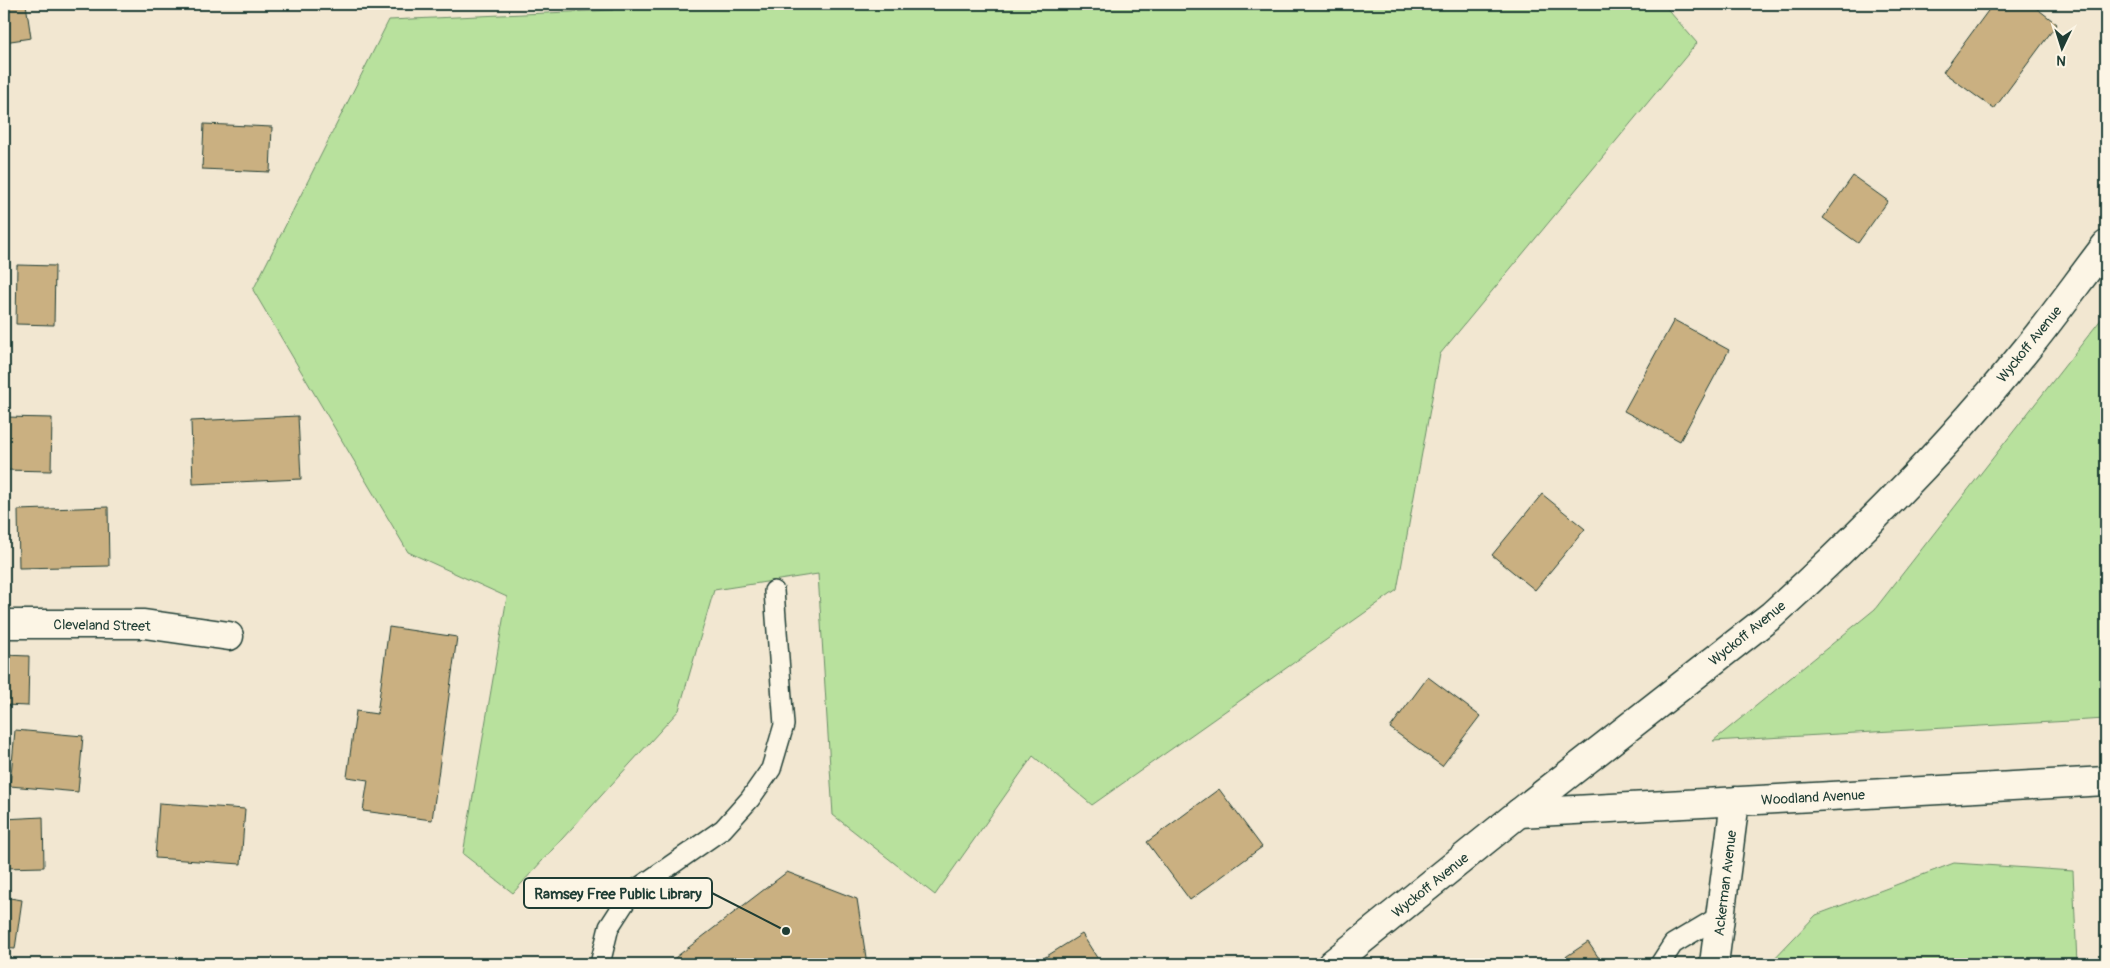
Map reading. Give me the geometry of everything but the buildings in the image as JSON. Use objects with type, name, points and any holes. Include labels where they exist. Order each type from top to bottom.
[{"type":"main road","name":"Wyckoff Avenue","points":[[1332,964],[1519,813],[1772,615],[1811,580],[1922,469],[2026,350],[2106,245]]},
{"type":"main road","name":"Cleveland Street","points":[[4,624],[144,624],[229,636]]},
{"type":"main road","name":"Woodland Avenue","points":[[1519,813],[2106,781]]},
{"type":"main road","name":"Ackerman Avenue","points":[[1714,964],[1735,801]]},
{"type":"lane","points":[[600,964],[609,927],[631,893],[723,829],[750,799],[771,769],[784,725],[774,591]]},
{"type":"lane","points":[[1660,964],[1673,944],[1720,916]]},
{"type":"green space","points":[[614,4],[1663,4],[1697,43],[1440,354],[1397,590],[1092,805],[1033,756],[935,895],[833,815],[818,574],[714,590],[679,710],[513,893],[463,854],[507,597],[408,552],[253,290],[389,20],[613,10]]},
{"type":"green space","points":[[2106,313],[2106,719],[1713,741],[1875,609]]},
{"type":"green space","points":[[1954,863],[2073,871],[2077,964],[1769,964],[1816,915]]},
{"type":"place","name":"Ramsey Free Public Library","points":[[786,931]]}]
